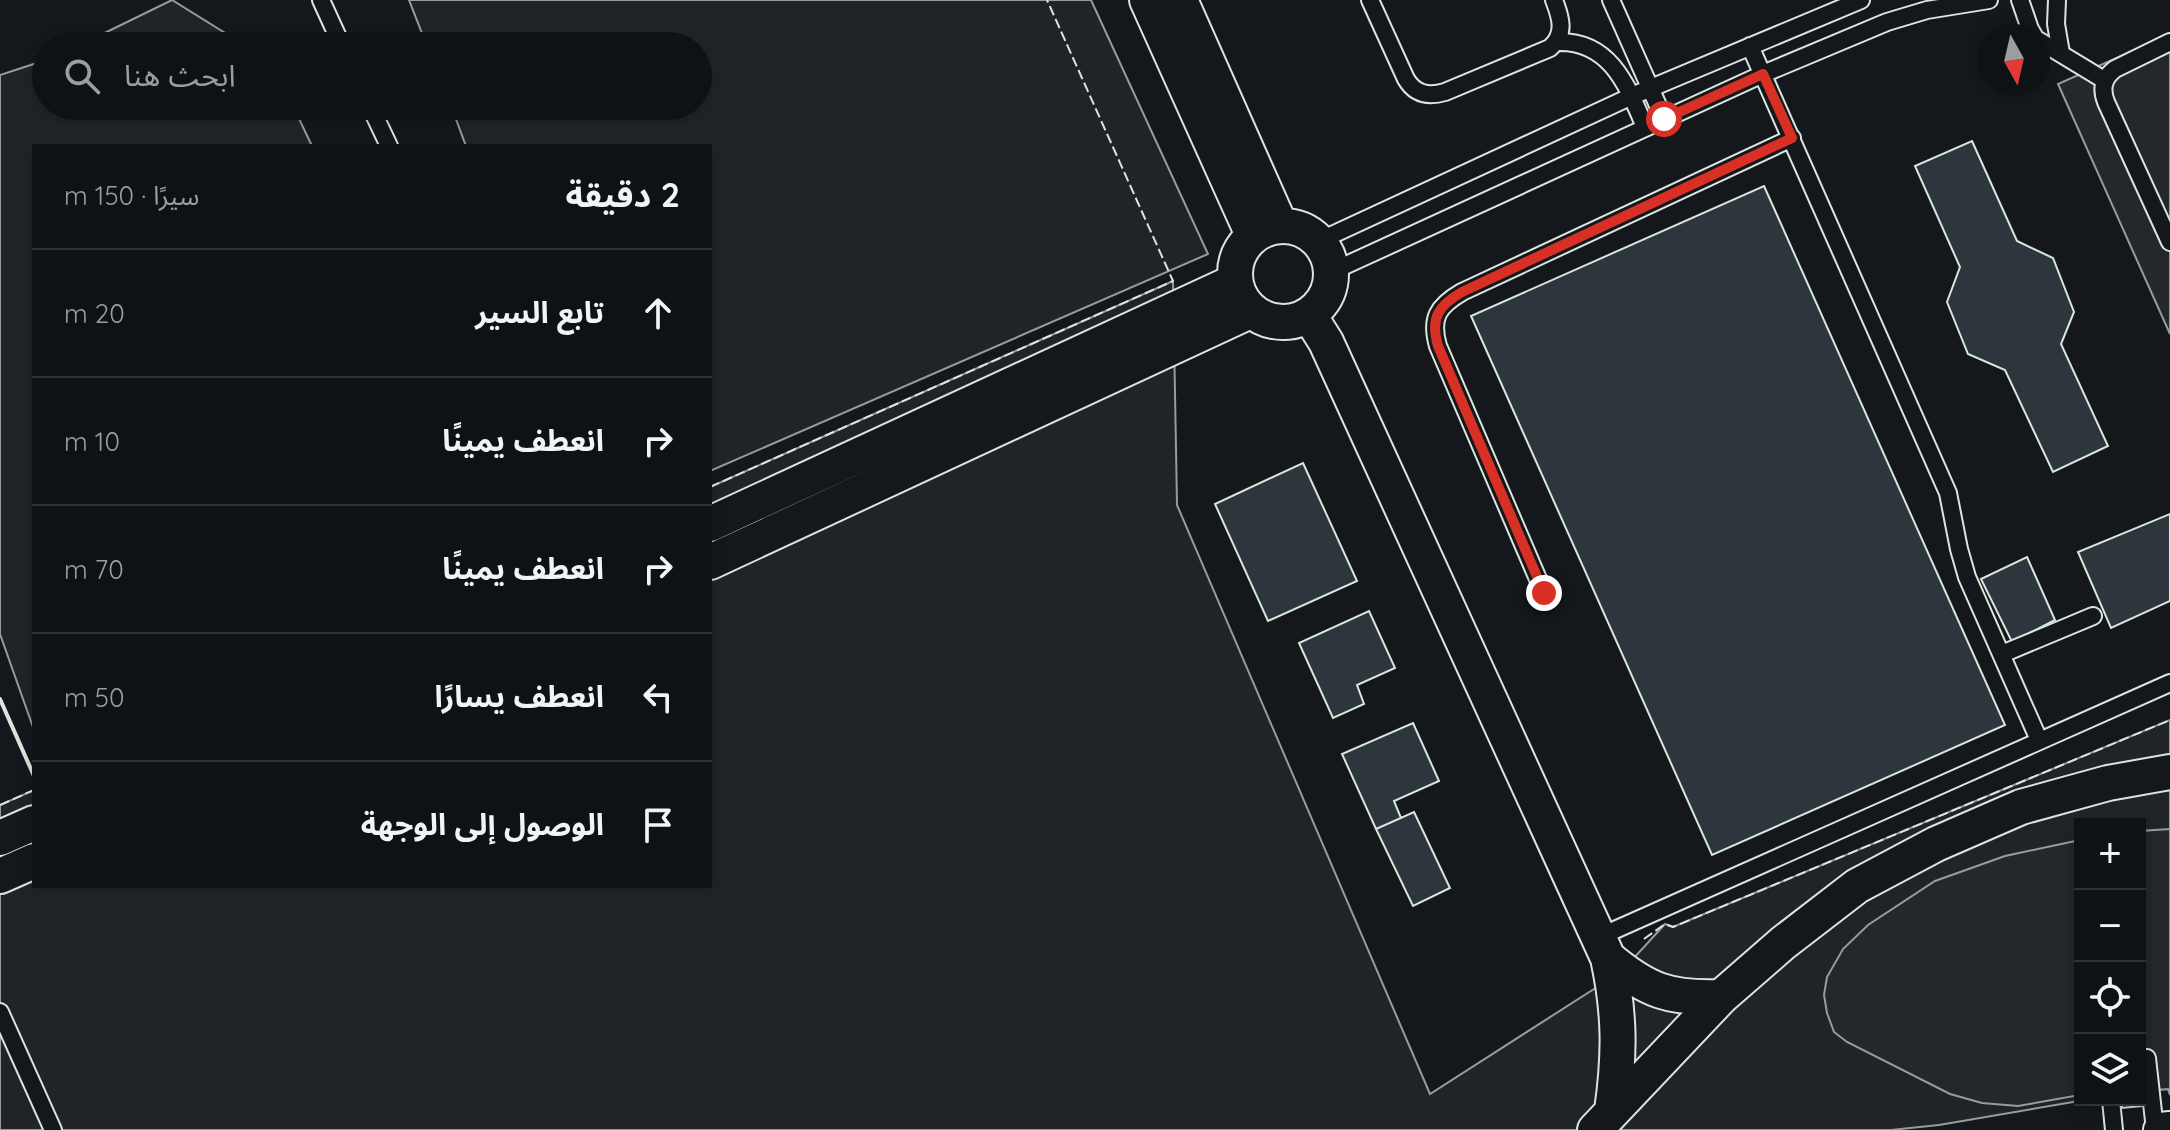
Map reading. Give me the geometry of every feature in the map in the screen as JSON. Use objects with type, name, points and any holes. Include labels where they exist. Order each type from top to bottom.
[{"type":"street","points":[[1147,0],[1266,230]]},
{"type":"street","points":[[1180,0],[1266,230]]},
{"type":"street","points":[[1301,228],[1325,256],[1329,289],[1309,315],[1295,321],[1264,319],[1242,296],[1235,265],[1238,256],[1241,248],[1266,230],[1301,228]]},
{"type":"street","points":[[712,523],[1242,296]]},
{"type":"street","points":[[712,561],[1242,296]]},
{"type":"street","points":[[1309,315],[1326,342],[1604,947],[1616,995],[1619,1034],[1617,1073],[1603,1120]]},
{"type":"street","points":[[1603,1120],[1721,997],[1783,943],[1857,886],[1936,844],[2021,807],[2108,783],[2170,772]]},
{"type":"street","points":[[0,838],[32,824]]},
{"type":"street","points":[[0,876],[32,862]]},
{"type":"street","points":[[1604,947],[1632,978],[1660,992],[1690,999],[1721,997]]},
{"type":"street","points":[[2161,1130],[2170,1129]]},
{"type":"lane","points":[[321,0],[336,32]]},
{"type":"lane","points":[[1370,0],[1410,86],[1427,95],[1445,92],[1550,48],[1561,32],[1554,0]]},
{"type":"lane","points":[[1611,0],[1664,119]]},
{"type":"lane","points":[[1325,256],[1632,96],[1861,0]]},
{"type":"lane","points":[[1325,256],[1645,127],[1887,22],[1927,10],[1989,0]]},
{"type":"lane","points":[[2020,0],[2028,24]]},
{"type":"lane","points":[[2057,0],[2056,24],[2061,53]]},
{"type":"lane","points":[[1557,42],[1581,43],[1602,54],[1632,96],[1645,127]]},
{"type":"lane","points":[[2170,42],[2108,73],[2103,88],[2106,102],[2170,242]]},
{"type":"lane","points":[[1750,46],[1948,493],[1967,577],[2039,740]]},
{"type":"lane","points":[[2050,46],[2104,80]]},
{"type":"lane","points":[[377,120],[388,144]]},
{"type":"lane","points":[[1544,593],[1438,346],[1433,330],[1437,314],[1447,300],[1462,292],[1792,138]]},
{"type":"lane","points":[[2002,654],[2093,616]]},
{"type":"lane","points":[[1604,947],[2039,740],[2170,683]]},
{"type":"lane","points":[[0,1012],[53,1130]]},
{"type":"lane","points":[[2147,1058],[2155,1130]]},
{"type":"lane","points":[[2112,1106],[2114,1130]]},
{"type":"shaded area","points":[[172,0],[223,32],[107,32]]},
{"type":"shaded area","points":[[409,0],[1091,0],[1208,254],[712,470],[712,144],[465,144],[456,120],[712,120],[712,32],[422,32]]},
{"type":"shaded area","points":[[2170,34],[2170,334],[2058,84]]},
{"type":"shaded area","points":[[32,65],[32,120],[300,120],[311,144],[32,144],[32,724],[0,634],[0,75]]},
{"type":"shaded area","points":[[1173,281],[1177,505],[1430,1094],[1622,971],[1665,924],[1673,927],[2170,720],[2170,1089],[2146,1091],[2146,818],[2074,818],[2074,1102],[1939,1125],[1891,1130],[0,1130],[0,805],[32,791],[32,888],[712,888],[712,486]]},
{"type":"shaded area","points":[[2170,829],[2170,1095],[2168,1089],[2146,1091],[2146,831]]},
{"type":"shaded area","points":[[2074,841],[2074,1096],[2018,1106],[1982,1103],[1950,1094],[1847,1042],[1834,1032],[1824,995],[1827,977],[1843,949],[1868,925],[1935,881],[2005,856]]},
{"type":"building","points":[[1972,141],[2017,241],[2053,258],[2074,312],[2061,344],[2108,446],[2053,472],[2005,370],[1968,354],[1947,302],[1960,267],[1915,166]]},
{"type":"building","points":[[1764,186],[2005,725],[1712,855],[1471,316]]},
{"type":"building","points":[[1303,463],[1357,581],[1268,621],[1215,504]]},
{"type":"building","points":[[2170,514],[2170,601],[2111,628],[2078,552]]},
{"type":"building","points":[[2027,557],[2055,620],[2012,642],[1981,579]]},
{"type":"building","points":[[1369,611],[1395,668],[1357,685],[1364,704],[1333,718],[1299,643]]},
{"type":"building","points":[[1413,723],[1439,781],[1394,801],[1401,818],[1376,829],[1342,754]]},
{"type":"building","points":[[1414,812],[1450,888],[1413,906],[1376,829]]},
{"type":"fence","points":[[712,486],[1173,281],[1047,0]]},
{"type":"fence","points":[[1644,939],[1665,924],[1673,927],[2170,720]]},
{"type":"fence","points":[[0,805],[32,791]]},
{"type":"wall","points":[[0,699],[32,771]]},
{"type":"route","points":[[1544,593],[1438,346],[1433,330],[1437,314],[1447,300],[1462,292],[1792,138],[1763,74],[1664,119]]}]
